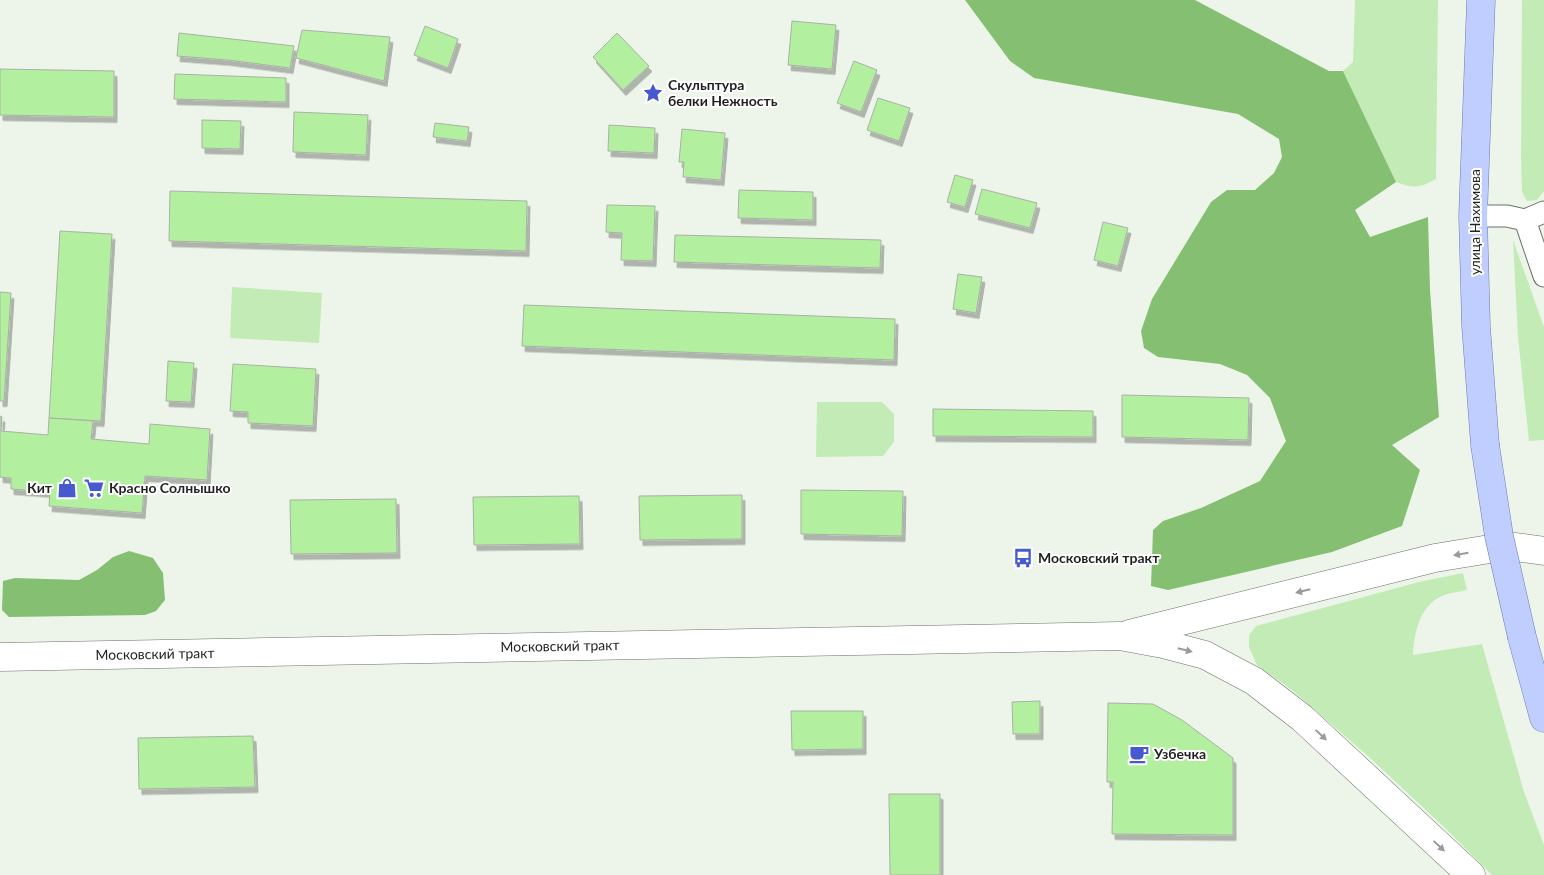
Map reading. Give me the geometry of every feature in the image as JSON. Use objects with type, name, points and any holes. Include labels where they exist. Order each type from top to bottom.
[{"type":"main road","name":"улица Нахимова","points":[[1481,0],[1473,216],[1476,326],[1485,445],[1499,536],[1522,637],[1544,718]]},
{"type":"main road","points":[[1120,636],[1435,558],[1508,546],[1544,551]]},
{"type":"main road","points":[[1120,636],[1163,644],[1205,655],[1254,681],[1302,718],[1471,875]]},
{"type":"main road","name":"Московский тракт","points":[[0,657],[1120,636]]},
{"type":"street","points":[[1473,216],[1534,216],[1544,276]]},
{"type":"green space","points":[[965,0],[1195,0],[1329,71],[1343,71],[1396,182],[1355,210],[1370,237],[1428,217],[1430,290],[1439,417],[1392,445],[1420,470],[1402,526],[1332,552],[1168,590],[1151,586],[1153,530],[1163,521],[1201,508],[1260,481],[1286,441],[1270,398],[1247,375],[1220,364],[1158,357],[1144,348],[1141,331],[1152,299],[1211,202],[1227,190],[1255,190],[1274,173],[1282,157],[1279,139],[1238,114],[1034,78],[1010,61]]},
{"type":"green space","points":[[1355,0],[1438,0],[1436,179],[1425,184],[1408,186],[1396,182],[1343,71],[1353,62]]},
{"type":"green space","points":[[1522,0],[1544,0],[1544,191],[1537,200],[1527,201],[1522,192],[1521,157]]},
{"type":"green space","points":[[1513,240],[1544,327],[1544,440],[1529,441],[1518,337]]},
{"type":"green space","points":[[232,287],[322,293],[319,343],[230,338]]},
{"type":"green space","points":[[817,402],[882,402],[894,414],[894,442],[883,456],[816,457]]},
{"type":"green space","points":[[129,551],[153,558],[163,573],[165,600],[156,611],[145,615],[9,617],[2,610],[3,581],[15,578],[79,580],[97,570],[113,557]]},
{"type":"green space","points":[[1463,573],[1467,590],[1440,597],[1427,607],[1422,614],[1416,630],[1413,655],[1482,644],[1524,792],[1544,845],[1544,875],[1492,875],[1369,757],[1292,690],[1257,665],[1249,647],[1249,635],[1256,626],[1419,582]]},
{"type":"building","points":[[792,21],[836,25],[832,69],[788,65]]},
{"type":"building","points":[[425,26],[458,39],[448,68],[414,55]]},
{"type":"building","points":[[302,30],[390,37],[384,81],[296,58]]},
{"type":"building","points":[[179,33],[294,46],[290,68],[177,56]]},
{"type":"building","points":[[617,33],[649,66],[623,90],[593,57]]},
{"type":"building","points":[[854,61],[877,70],[861,112],[837,103]]},
{"type":"building","points":[[0,69],[114,71],[114,117],[0,115]]},
{"type":"building","points":[[175,74],[286,78],[286,102],[174,99]]},
{"type":"building","points":[[878,98],[910,108],[899,141],[867,130]]},
{"type":"building","points":[[294,112],[368,115],[366,155],[293,152]]},
{"type":"building","points":[[202,120],[241,121],[240,149],[202,148]]},
{"type":"building","points":[[435,123],[469,127],[467,141],[433,137]]},
{"type":"building","points":[[609,125],[655,128],[654,153],[608,151]]},
{"type":"building","points":[[682,129],[725,133],[721,180],[683,177],[684,162],[679,162]]},
{"type":"building","points":[[955,175],[973,180],[965,207],[947,202]]},
{"type":"building","points":[[982,189],[1037,203],[1030,228],[975,214]]},
{"type":"building","points":[[739,190],[813,192],[813,220],[738,218]]},
{"type":"building","points":[[170,191],[527,201],[526,251],[169,241]]},
{"type":"building","points":[[607,205],[655,206],[653,261],[621,260],[622,233],[606,232]]},
{"type":"building","points":[[1103,222],[1128,228],[1118,266],[1094,260]]},
{"type":"building","points":[[60,231],[112,234],[101,421],[49,418]]},
{"type":"building","points":[[675,235],[881,240],[880,268],[674,262]]},
{"type":"building","points":[[958,274],[982,277],[976,313],[953,309]]},
{"type":"building","points":[[0,292],[11,293],[4,401],[0,401]]},
{"type":"building","points":[[524,305],[895,319],[894,360],[522,346]]},
{"type":"building","points":[[168,361],[194,363],[191,402],[166,401]]},
{"type":"building","points":[[233,364],[316,369],[313,426],[248,423],[248,412],[230,411]]},
{"type":"building","points":[[1122,395],[1249,398],[1248,440],[1122,437]]},
{"type":"building","points":[[933,409],[1093,411],[1093,437],[933,436]]},
{"type":"building","points":[[0,416],[2,417],[1,431],[48,435],[49,418],[93,421],[91,439],[149,444],[150,424],[210,429],[207,480],[145,476],[142,513],[49,506],[50,492],[11,489],[11,478],[0,477]]},
{"type":"building","points":[[801,490],[903,491],[902,536],[801,534]]},
{"type":"building","points":[[742,495],[742,539],[640,540],[639,496]]},
{"type":"building","points":[[579,496],[580,544],[474,545],[473,497]]},
{"type":"building","points":[[396,499],[397,553],[291,554],[290,500]]},
{"type":"building","points":[[1040,701],[1040,734],[1013,734],[1012,702]]},
{"type":"building","points":[[1108,703],[1153,704],[1182,720],[1233,758],[1233,835],[1112,834],[1113,782],[1107,782]]},
{"type":"building","points":[[791,711],[863,711],[863,749],[792,750]]},
{"type":"building","points":[[253,736],[255,787],[139,789],[138,738]]},
{"type":"building","points":[[889,794],[940,794],[940,875],[890,875]]},
{"type":"place","name":"Скульптура белки Нежность","points":[[653,93]]},
{"type":"place","name":"Кит","points":[[67,488]]},
{"type":"place","name":"Красно Солнышко","points":[[94,488]]},
{"type":"place","name":"Московский тракт","points":[[1023,558]]},
{"type":"place","name":"Узбечка","points":[[1139,754]]}]
